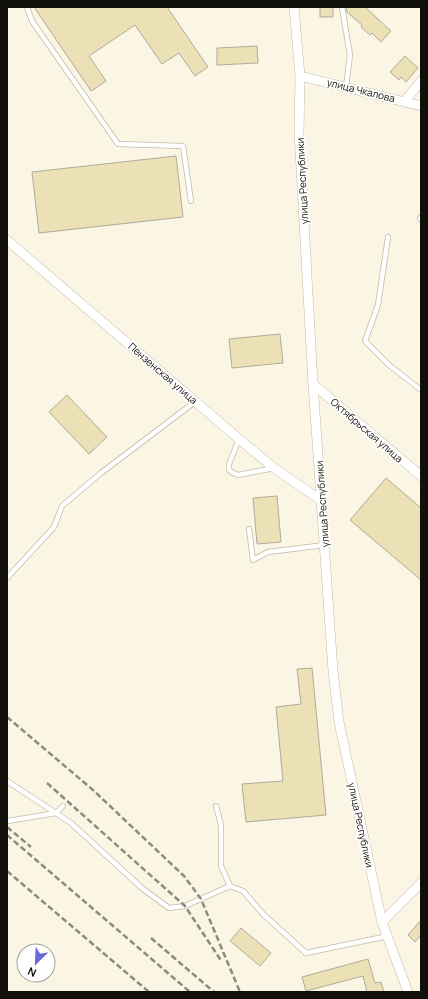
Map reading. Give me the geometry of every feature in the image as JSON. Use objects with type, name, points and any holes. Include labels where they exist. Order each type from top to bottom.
[{"type":"street","name":"улица Республики","points":[[294,7],[300,76],[299,132],[313,384],[333,671],[339,722],[382,922],[408,992]]},
{"type":"street","name":"улица Чкалова","points":[[300,76],[346,86],[421,106]]},
{"type":"street","points":[[405,101],[421,81]]},
{"type":"street","name":"Пензенская улица","points":[[7,240],[239,439],[274,468],[322,501]]},
{"type":"street","name":"Октябрьская улица","points":[[313,384],[421,476]]},
{"type":"street","points":[[382,922],[421,883]]},
{"type":"lane","points":[[27,7],[32,21],[118,144],[183,146],[191,201]]},
{"type":"lane","points":[[342,7],[350,55],[346,86]]},
{"type":"lane","points":[[388,237],[378,304],[365,341],[389,366],[421,390]]},
{"type":"lane","points":[[7,578],[54,527],[62,506],[101,473],[196,401]]},
{"type":"lane","points":[[239,439],[229,464],[229,470],[238,475],[274,468]]},
{"type":"lane","points":[[249,529],[253,560],[268,552],[325,545]]},
{"type":"lane","points":[[7,781],[70,823],[143,889],[169,908],[185,906],[230,886]]},
{"type":"lane","points":[[7,820],[56,813],[63,806]]},
{"type":"lane","points":[[216,806],[221,825],[221,866],[230,886],[243,891],[263,914],[306,953],[388,936]]},
{"type":"building","points":[[34,7],[167,7],[208,67],[195,76],[179,53],[162,64],[135,25],[89,56],[106,81],[91,91]]},
{"type":"building","points":[[320,7],[333,7],[333,17],[320,17]]},
{"type":"building","points":[[346,7],[365,7],[391,31],[381,42],[372,33],[370,35],[361,27],[362,25],[347,12]]},
{"type":"building","points":[[257,46],[258,63],[217,65],[217,48]]},
{"type":"building","points":[[405,56],[418,68],[406,82],[401,77],[399,80],[390,72]]},
{"type":"building","points":[[176,156],[183,217],[39,233],[32,172]]},
{"type":"building","points":[[280,334],[283,363],[232,368],[229,339]]},
{"type":"building","points":[[67,395],[107,437],[89,454],[49,412]]},
{"type":"building","points":[[386,478],[421,508],[421,580],[350,520]]},
{"type":"building","points":[[277,496],[281,542],[257,544],[253,498]]},
{"type":"building","points":[[312,668],[326,815],[246,822],[242,784],[283,781],[276,707],[301,704],[297,669]]},
{"type":"building","points":[[421,920],[421,935],[415,942],[408,935]]},
{"type":"building","points":[[241,928],[271,953],[260,966],[230,941]]},
{"type":"building","points":[[368,959],[375,983],[381,982],[384,992],[367,992],[363,976],[306,991],[302,977]]},
{"type":"railway","points":[[7,717],[93,790],[184,876],[201,899],[240,992]]},
{"type":"railway","points":[[47,783],[185,906],[222,962]]},
{"type":"railway","points":[[7,827],[31,847]]},
{"type":"railway","points":[[7,835],[190,992]]},
{"type":"railway","points":[[7,871],[149,992]]},
{"type":"railway","points":[[151,938],[214,992]]}]
